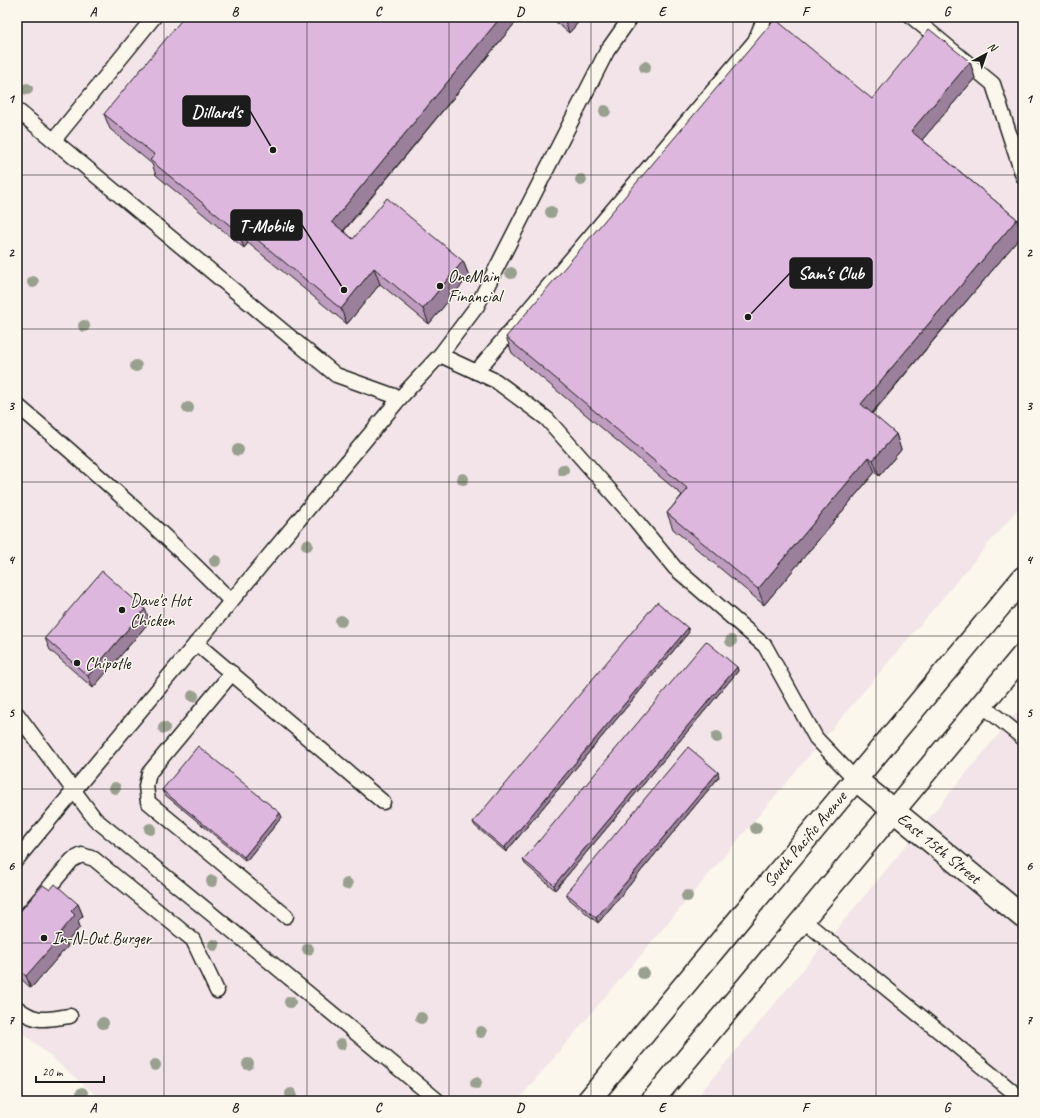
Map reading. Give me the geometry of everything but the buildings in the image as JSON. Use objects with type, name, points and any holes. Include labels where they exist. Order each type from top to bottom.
[{"type":"street","name":"South Pacific Avenue","points":[[588,1101],[1023,578]]},
{"type":"street","points":[[652,1101],[1023,655]]},
{"type":"street","name":"East 15th Street","points":[[855,779],[1023,917]]},
{"type":"lane","points":[[54,140],[154,17]]},
{"type":"lane","points":[[17,859],[400,398],[440,355],[477,306],[608,50],[631,17]]},
{"type":"lane","points":[[476,372],[754,41],[764,17]]},
{"type":"lane","points":[[912,17],[993,84],[1023,176]]},
{"type":"lane","points":[[17,110],[336,375],[400,398]]},
{"type":"lane","points":[[440,355],[496,381],[547,419],[628,511],[675,568],[765,646],[816,738],[855,779]]},
{"type":"lane","points":[[17,405],[79,458],[186,555],[231,601]]},
{"type":"lane","points":[[196,643],[383,802]]},
{"type":"lane","points":[[232,673],[149,773],[146,786],[148,802],[286,916]]},
{"type":"lane","points":[[982,705],[1023,738]]},
{"type":"lane","points":[[17,714],[95,820],[257,951],[438,1101]]},
{"type":"lane","points":[[17,926],[72,860],[82,855],[94,859],[193,940],[217,991]]},
{"type":"lane","points":[[804,920],[1023,1100]]},
{"type":"lane","points":[[17,1008],[24,1014],[40,1020],[70,1016]]},
{"type":"shaded area","points":[[17,17],[1023,17],[1023,503],[517,1101],[103,1101],[17,1028]]},
{"type":"shaded area","points":[[1023,705],[1023,1101],[694,1101]]},
{"type":"place","name":"Dillard's","points":[[273,150]]},
{"type":"place","name":"OneMain Financial","points":[[440,286]]},
{"type":"place","name":"T-Mobile","points":[[344,290]]},
{"type":"place","name":"Sam's Club","points":[[748,317]]},
{"type":"place","name":"Dave's Hot Chicken","points":[[122,610]]},
{"type":"place","name":"Chipotle","points":[[77,663]]},
{"type":"place","name":"In-N-Out Burger","points":[[44,938]]}]
